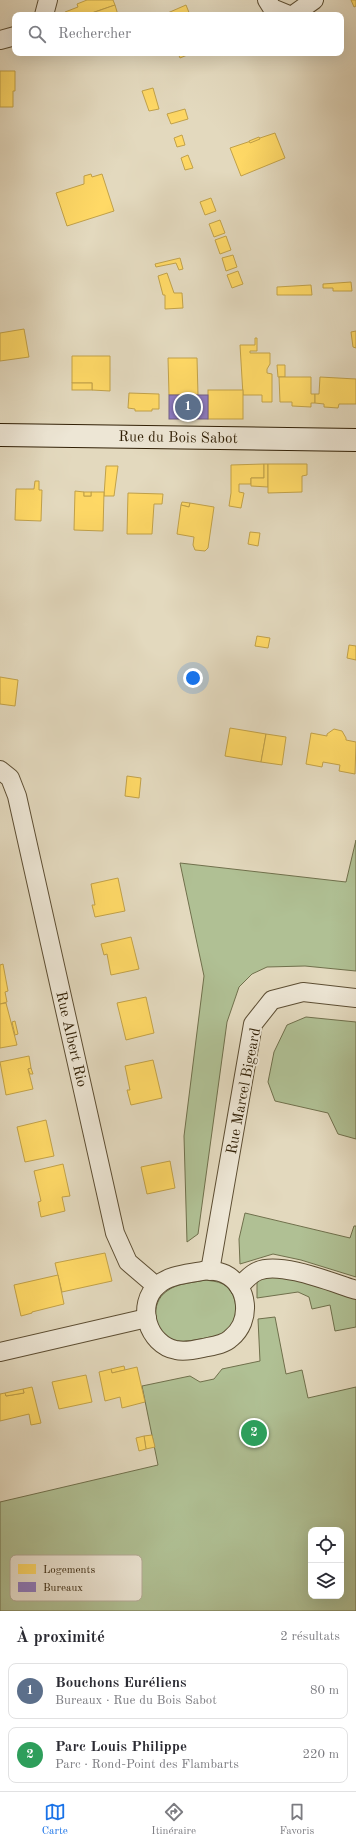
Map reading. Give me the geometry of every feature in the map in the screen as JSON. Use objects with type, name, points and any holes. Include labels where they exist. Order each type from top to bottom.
[{"type":"main road","name":"Rue du Bois Sabot","points":[[0,435],[356,440]]},
{"type":"street","points":[[45,12],[48,0]]},
{"type":"street","points":[[267,0],[272,8],[282,12]]},
{"type":"street","points":[[297,12],[314,0]]},
{"type":"street","points":[[0,40],[12,37]]},
{"type":"street","name":"Rue Albert Rio","points":[[5,774],[17,796],[116,1233],[128,1262],[156,1286]]},
{"type":"street","name":"Rue Marcel Bigeard","points":[[210,1271],[253,1024],[272,1000],[303,992],[356,998]]},
{"type":"street","points":[[239,1287],[257,1271],[270,1268],[290,1270],[356,1290]]},
{"type":"street","points":[[210,1271],[226,1274],[239,1287],[245,1301],[244,1318],[236,1333],[224,1343],[183,1351],[170,1349],[161,1343],[153,1334],[147,1318],[148,1300],[156,1286],[170,1278],[210,1271]]},
{"type":"street","points":[[0,1352],[147,1318]]},
{"type":"green space","points":[[356,840],[356,971],[305,966],[267,967],[252,974],[239,987],[227,1022],[198,1234],[187,1242],[184,1136],[204,976],[180,863],[346,882]]},
{"type":"green space","points":[[306,1017],[356,1022],[356,1139],[338,1134],[328,1113],[275,1101],[268,1082],[274,1052],[287,1025]]},
{"type":"green space","points":[[245,1213],[350,1238],[354,1226],[356,1226],[356,1277],[301,1260],[273,1254],[240,1264],[239,1239]]},
{"type":"green space","points":[[287,1275],[356,1296],[356,1327],[335,1331],[330,1305],[312,1309],[309,1297],[298,1292],[257,1298],[257,1280],[261,1277]]},
{"type":"green space","points":[[205,1280],[223,1284],[233,1295],[236,1310],[231,1325],[227,1331],[220,1335],[188,1341],[174,1340],[167,1337],[162,1332],[156,1318],[156,1310],[161,1296],[175,1286]]},
{"type":"green space","points":[[275,1317],[286,1374],[302,1370],[308,1398],[356,1387],[356,1611],[0,1611],[0,1502],[158,1465],[142,1386],[190,1376],[200,1382],[214,1379],[222,1369],[260,1361],[258,1319]]},
{"type":"building: Logements","points":[[87,0],[113,0],[115,5],[95,12],[65,12],[78,7],[77,4]]},
{"type":"building: Logements","points":[[351,0],[356,0],[356,6],[354,7]]},
{"type":"building: Logements","points":[[115,5],[117,12],[95,12]]},
{"type":"building: Logements","points":[[186,5],[189,12],[170,12]]},
{"type":"building: Logements","points":[[0,71],[15,71],[13,107],[0,107]]},
{"type":"building: Logements","points":[[153,88],[159,109],[149,111],[142,91]]},
{"type":"building: Logements","points":[[185,109],[188,119],[171,124],[167,114]]},
{"type":"building: Logements","points":[[275,133],[285,158],[241,176],[230,148]]},
{"type":"building: Logements","points":[[182,135],[185,145],[177,147],[174,138]]},
{"type":"building: Logements","points":[[259,137],[260,139],[250,143],[249,141]]},
{"type":"building: Logements","points":[[188,155],[193,168],[185,170],[181,158]]},
{"type":"building: Logements","points":[[91,174],[92,177],[102,174],[114,211],[67,226],[56,193],[84,184],[84,176]]},
{"type":"building: Logements","points":[[211,198],[216,211],[205,215],[200,202]]},
{"type":"building: Logements","points":[[220,220],[225,233],[214,237],[209,224]]},
{"type":"building: Logements","points":[[226,236],[231,250],[220,254],[215,240]]},
{"type":"building: Logements","points":[[233,255],[237,267],[226,271],[222,258]]},
{"type":"building: Logements","points":[[180,258],[183,269],[179,270],[176,263],[156,267],[155,264]]},
{"type":"building: Logements","points":[[238,271],[243,284],[232,288],[227,275]]},
{"type":"building: Logements","points":[[167,273],[174,293],[182,293],[183,308],[165,309],[165,295],[163,295],[158,276]]},
{"type":"building: Logements","points":[[351,282],[352,291],[333,291],[333,288],[323,288],[323,284]]},
{"type":"building: Logements","points":[[311,285],[312,295],[277,295],[277,287]]},
{"type":"building: Logements","points":[[24,329],[29,357],[0,361],[0,333]]},
{"type":"building: Logements","points":[[356,331],[356,348],[353,347],[351,332]]},
{"type":"building: Logements","points":[[255,338],[257,338],[257,351],[250,351],[250,353],[270,353],[270,364],[267,369],[267,373],[272,374],[272,402],[262,402],[262,395],[243,395],[240,345],[255,345]]},
{"type":"building: Logements","points":[[72,356],[110,356],[110,391],[92,390],[92,383],[72,383]]},
{"type":"building: Logements","points":[[168,358],[197,358],[198,395],[169,395]]},
{"type":"building: Logements","points":[[277,365],[285,365],[285,377],[278,377]]},
{"type":"building: Logements","points":[[279,377],[311,377],[311,394],[315,394],[315,403],[311,403],[311,407],[292,406],[292,402],[280,402]]},
{"type":"building: Logements","points":[[320,377],[356,379],[356,404],[339,404],[338,408],[324,407],[324,404],[315,403],[315,394],[319,394]]},
{"type":"building: Logements","points":[[72,383],[92,383],[92,390],[72,390]]},
{"type":"building: Logements","points":[[208,390],[243,390],[243,419],[208,419]]},
{"type":"building: Logements","points":[[129,393],[159,394],[159,409],[152,409],[152,411],[135,411],[135,409],[128,408]]},
{"type":"building: Logements","points":[[264,464],[264,478],[251,478],[251,484],[239,484],[239,492],[244,493],[241,508],[229,506],[231,493],[231,465]]},
{"type":"building: Logements","points":[[264,464],[268,464],[268,487],[251,486],[251,478],[264,478]]},
{"type":"building: Logements","points":[[268,464],[307,464],[307,475],[302,476],[302,492],[268,493]]},
{"type":"building: Logements","points":[[106,466],[118,466],[114,496],[104,496]]},
{"type":"building: Logements","points":[[35,481],[39,481],[39,490],[42,490],[41,521],[15,520],[16,489],[34,489]]},
{"type":"building: Logements","points":[[75,491],[84,492],[84,496],[91,496],[91,492],[104,492],[103,531],[74,530]]},
{"type":"building: Logements","points":[[84,492],[91,492],[91,496],[84,496]]},
{"type":"building: Logements","points":[[128,493],[163,494],[162,504],[154,504],[152,534],[127,534]]},
{"type":"building: Logements","points":[[182,502],[190,503],[189,507],[181,505]]},
{"type":"building: Logements","points":[[190,503],[214,507],[208,548],[205,551],[195,550],[193,545],[194,537],[177,534],[181,505],[189,507]]},
{"type":"building: Logements","points":[[250,532],[260,533],[258,546],[248,544]]},
{"type":"building: Logements","points":[[257,636],[270,638],[268,648],[255,646]]},
{"type":"building: Logements","points":[[349,645],[356,646],[356,660],[347,658]]},
{"type":"building: Logements","points":[[0,677],[18,680],[15,706],[0,704]]},
{"type":"building: Logements","points":[[230,728],[266,734],[261,762],[225,756]]},
{"type":"building: Logements","points":[[334,729],[342,731],[346,740],[356,742],[355,774],[339,771],[340,765],[323,762],[322,767],[306,764],[311,733],[327,736],[327,734]]},
{"type":"building: Logements","points":[[266,734],[286,737],[282,765],[261,762]]},
{"type":"building: Logements","points":[[127,776],[141,778],[139,798],[125,796]]},
{"type":"building: Logements","points":[[118,878],[125,911],[95,917],[92,905],[95,905],[91,884]]},
{"type":"building: Logements","points":[[131,937],[139,969],[111,975],[107,954],[104,955],[101,944]]},
{"type":"building: Logements","points":[[3,964],[8,991],[5,992],[7,1002],[0,1004],[0,965]]},
{"type":"building: Logements","points":[[146,997],[154,1033],[126,1040],[117,1003]]},
{"type":"building: Logements","points":[[6,1003],[17,1045],[0,1048],[0,1004]]},
{"type":"building: Logements","points":[[15,1021],[18,1034],[15,1035],[12,1022]]},
{"type":"building: Logements","points":[[29,1056],[31,1068],[28,1069],[33,1089],[6,1095],[0,1062]]},
{"type":"building: Logements","points":[[153,1060],[162,1098],[131,1105],[127,1090],[130,1090],[125,1066]]},
{"type":"building: Logements","points":[[31,1068],[33,1074],[30,1074],[28,1069]]},
{"type":"building: Logements","points":[[46,1120],[54,1156],[25,1162],[17,1127]]},
{"type":"building: Logements","points":[[170,1161],[175,1188],[147,1194],[141,1167]]},
{"type":"building: Logements","points":[[63,1164],[70,1196],[62,1197],[65,1211],[41,1217],[38,1202],[41,1201],[34,1171]]},
{"type":"building: Logements","points":[[105,1253],[112,1281],[62,1292],[55,1263]]},
{"type":"building: Logements","points":[[58,1275],[64,1304],[21,1316],[14,1285]]},
{"type":"building: Logements","points":[[124,1366],[125,1370],[112,1373],[111,1369]]},
{"type":"building: Logements","points":[[137,1367],[145,1402],[122,1408],[120,1397],[105,1401],[99,1372],[111,1369],[112,1373]]},
{"type":"building: Logements","points":[[86,1375],[92,1402],[59,1409],[52,1382]]},
{"type":"building: Logements","points":[[32,1387],[41,1423],[31,1425],[29,1414],[0,1421],[0,1394],[5,1393],[6,1396],[24,1393],[23,1389]]},
{"type":"building: Logements","points":[[23,1389],[24,1393],[6,1396],[5,1393]]},
{"type":"building: Logements","points":[[152,1435],[155,1447],[146,1449],[144,1436]]},
{"type":"building: Logements","points":[[144,1436],[146,1449],[139,1451],[136,1438]]},
{"type":"building: Bureaux","points":[[169,395],[208,395],[208,419],[169,419]]},
{"type":"place","name":"Bouchons Euréliens","points":[[188,407]]},
{"type":"place","name":"Parc Louis Philippe","points":[[254,1433]]}]
